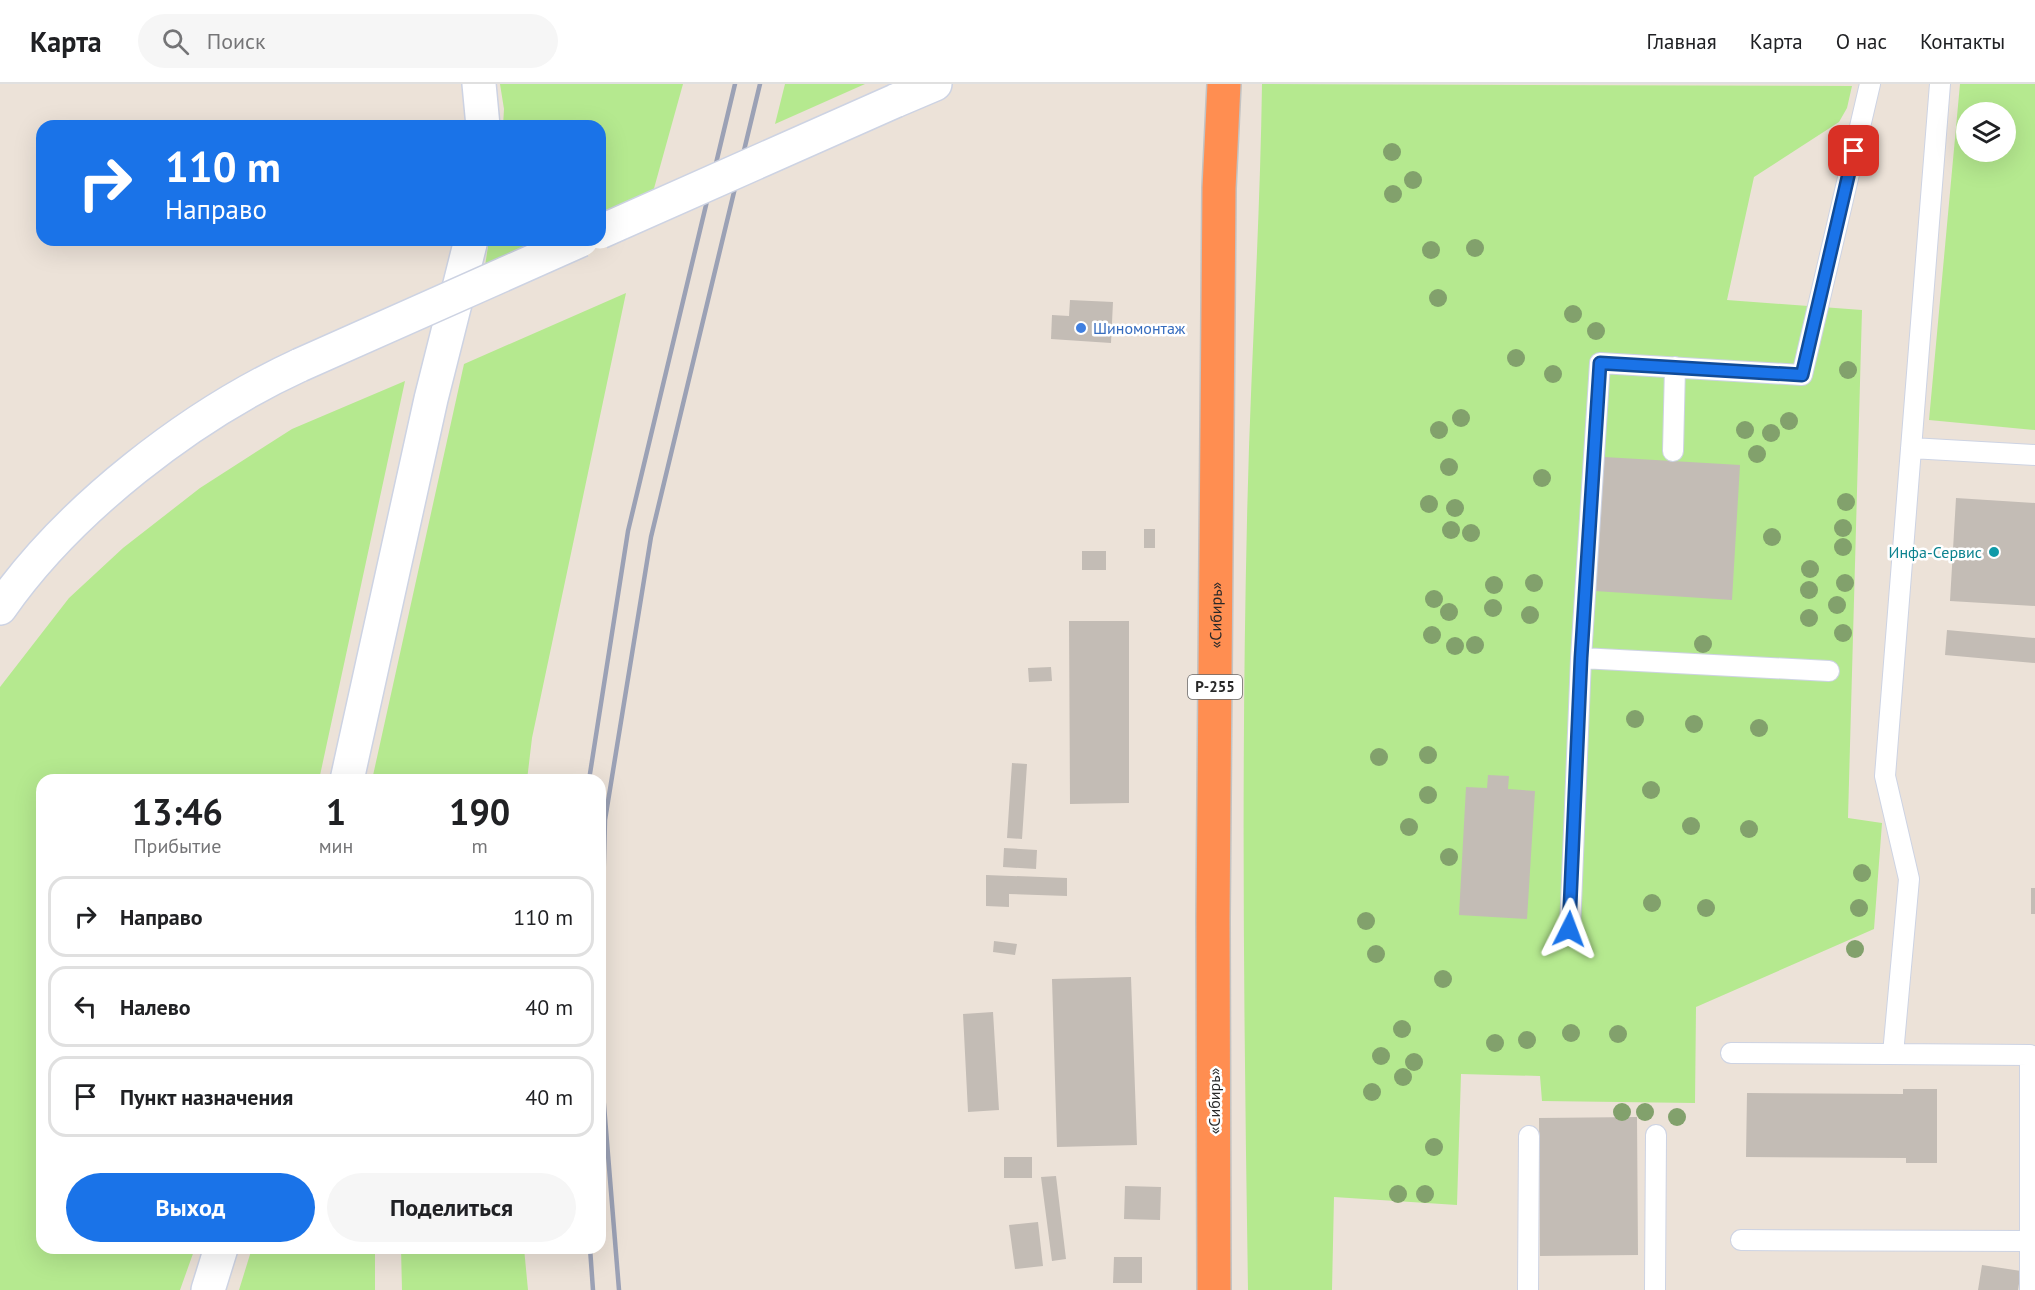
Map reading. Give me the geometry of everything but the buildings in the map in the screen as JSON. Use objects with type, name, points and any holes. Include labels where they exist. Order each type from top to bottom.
[{"type":"highway","name":"«Сибирь»","points":[[1214,1290],[1213,919],[1219,188],[1224,84]]},
{"type":"street","points":[[479,84],[482,120]]},
{"type":"street","points":[[606,229],[935,84]]},
{"type":"street","points":[[348,774],[431,399],[469,246]]},
{"type":"street","points":[[0,608],[67,529],[148,457],[262,382],[568,246]]},
{"type":"street","points":[[208,1290],[219,1254]]},
{"type":"lane","points":[[1569,929],[1581,658],[1600,363],[1802,375],[1870,84]]},
{"type":"lane","points":[[1893,1054],[1909,879],[1885,776],[1940,84]]},
{"type":"lane","points":[[1673,452],[1675,367]]},
{"type":"lane","points":[[1911,448],[2035,455]]},
{"type":"lane","points":[[1581,658],[1829,671]]},
{"type":"lane","points":[[1731,1053],[2030,1055],[2030,1290]]},
{"type":"lane","points":[[1655,1290],[1656,1135]]},
{"type":"lane","points":[[1528,1290],[1529,1136]]},
{"type":"lane","points":[[1741,1240],[2030,1241]]},
{"type":"green space","points":[[500,84],[683,84],[653,192],[606,212],[606,120],[503,120]]},
{"type":"green space","points":[[785,84],[865,84],[775,124]]},
{"type":"green space","points":[[1262,84],[1852,86],[1847,108],[1839,122],[1754,177],[1727,300],[1862,310],[1848,818],[1882,823],[1874,929],[1696,1007],[1695,1103],[1542,1101],[1540,1076],[1461,1074],[1457,1205],[1334,1197],[1332,1290],[1248,1290],[1244,905],[1245,616]]},
{"type":"green space","points":[[1960,84],[2035,84],[2035,430],[1929,420],[1956,127],[1956,162],[2016,162],[2016,102],[1958,102]]},
{"type":"green space","points":[[488,246],[530,246],[485,266]]},
{"type":"green space","points":[[626,293],[532,738],[528,774],[373,774],[464,364]]},
{"type":"green space","points":[[405,381],[320,774],[36,774],[36,1254],[193,1254],[180,1290],[0,1290],[0,687],[69,598],[123,548],[200,488],[292,429]]},
{"type":"green space","points":[[250,1254],[375,1254],[375,1290],[239,1290]]},
{"type":"green space","points":[[401,1254],[525,1254],[528,1290],[402,1290]]},
{"type":"railway","points":[[590,774],[628,531],[735,84]]},
{"type":"railway","points":[[606,814],[651,537],[760,84]]},
{"type":"railway","points":[[606,1130],[619,1290]]},
{"type":"railway","points":[[590,1254],[593,1290]]},
{"type":"place","name":"Шиномонтаж","points":[[1081,328]]},
{"type":"place","name":"Инфа-Сервис","points":[[1994,552]]},
{"type":"route","points":[[1569,929],[1581,658],[1600,363],[1802,375],[1854,151]]}]
